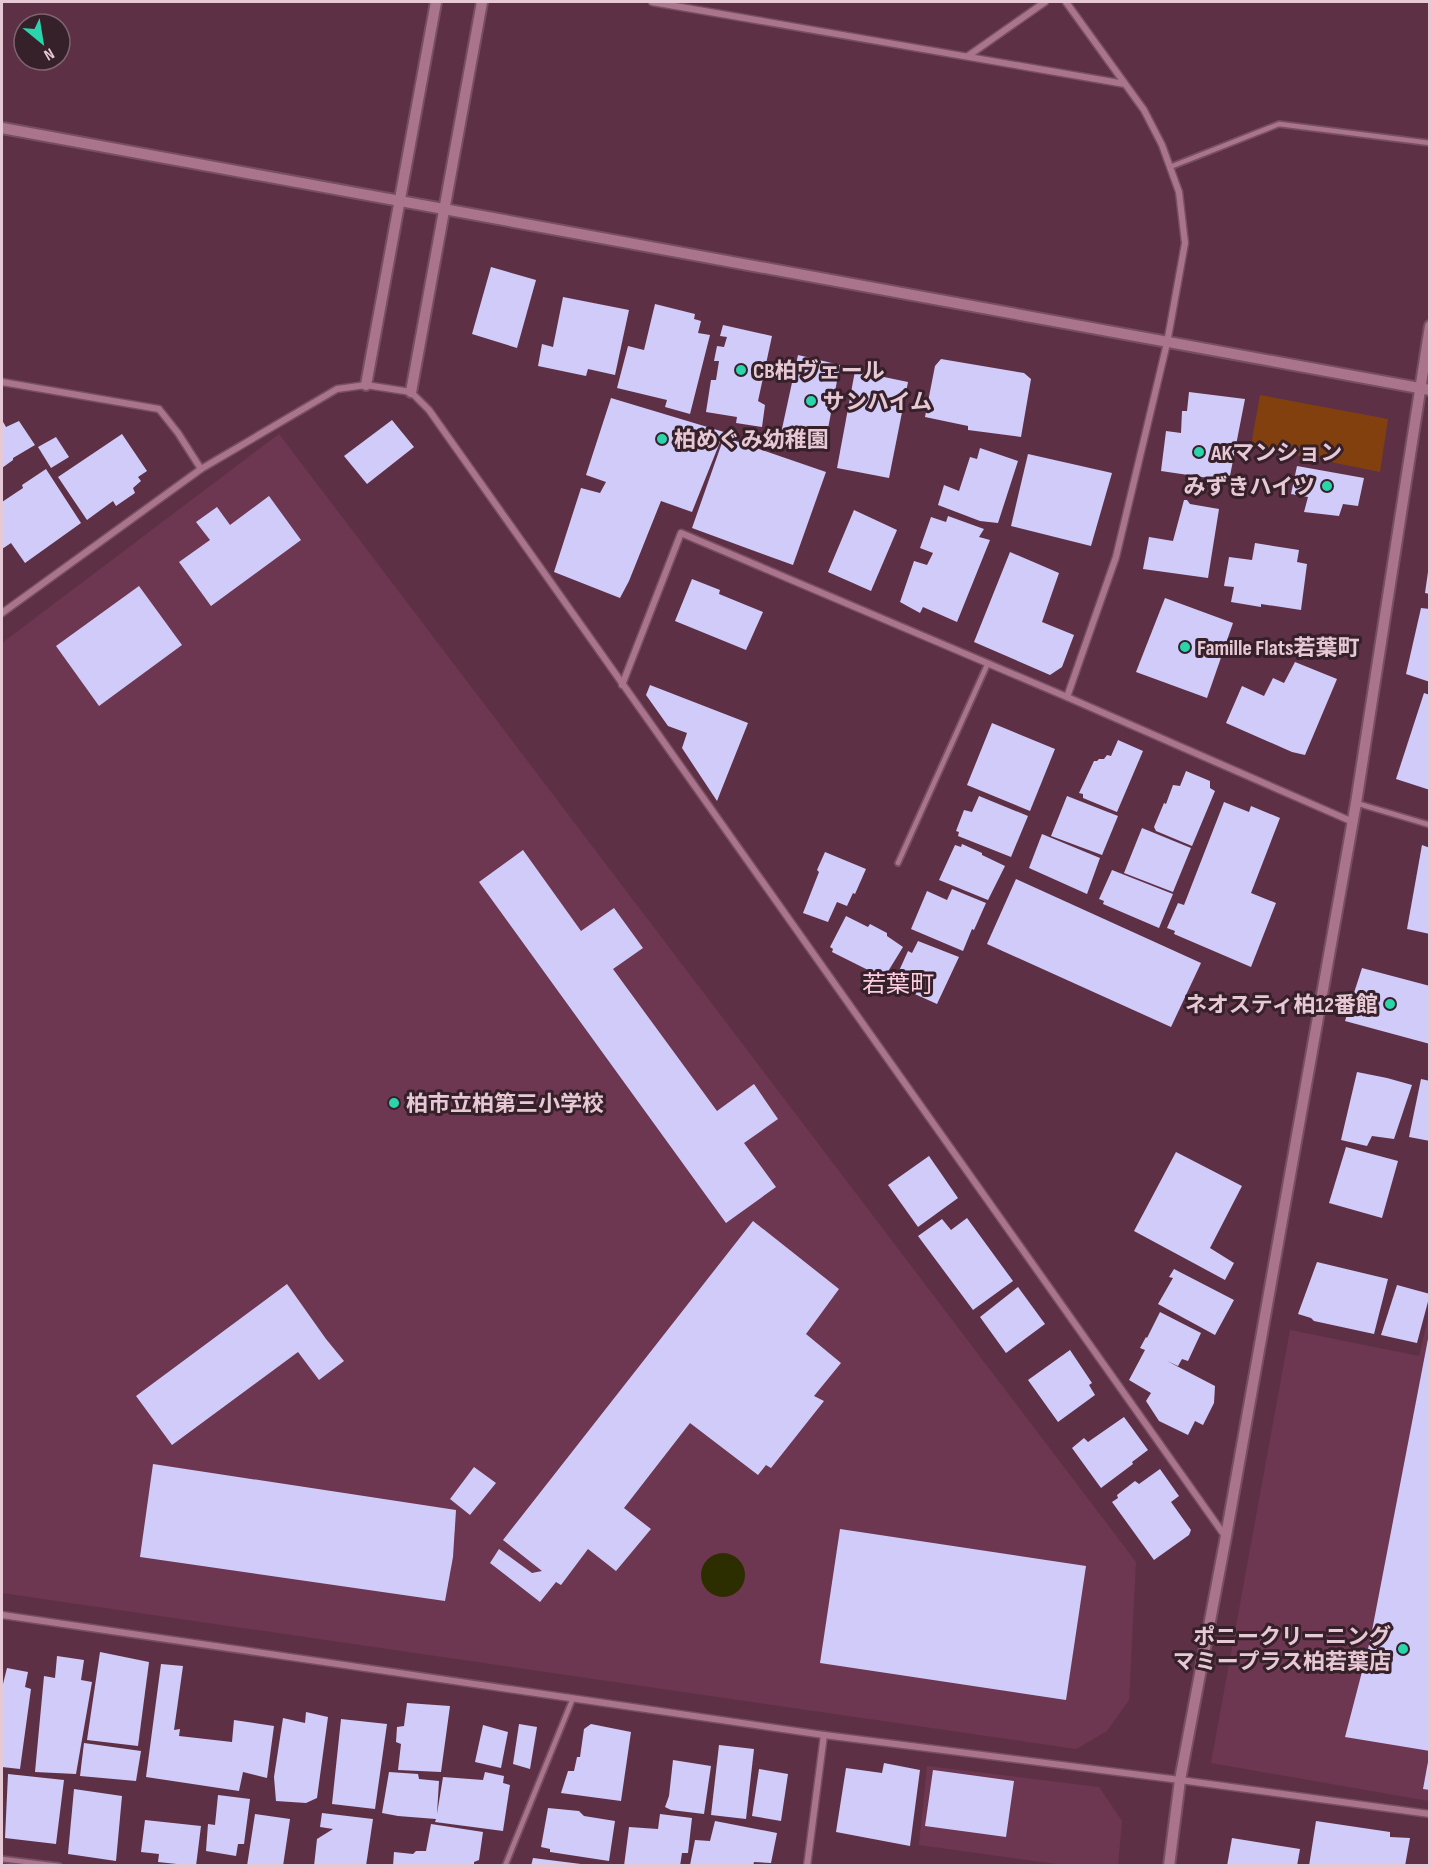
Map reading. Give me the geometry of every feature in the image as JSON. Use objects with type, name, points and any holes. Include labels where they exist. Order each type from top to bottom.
[{"type":"street","points":[[366,385],[436,2]]},
{"type":"street","points":[[411,392],[482,2]]},
{"type":"street","points":[[652,2],[1126,84]]},
{"type":"street","points":[[968,56],[1045,2]]},
{"type":"street","points":[[1066,2],[1144,110],[1162,145],[1179,192],[1185,243],[1167,343],[1116,557],[1067,697]]},
{"type":"street","points":[[2,128],[1425,389]]},
{"type":"street","points":[[1169,1866],[1180,1780],[1226,1536],[1353,822],[1425,389],[1430,326]]},
{"type":"street","points":[[2,382],[159,409],[178,433],[201,469]]},
{"type":"street","points":[[2,613],[201,469],[337,389],[366,385],[411,392],[429,410],[622,686],[1226,1536]]},
{"type":"street","points":[[622,686],[681,533],[988,663],[1353,822]]},
{"type":"street","points":[[2,1615],[824,1735],[1430,1814]]},
{"type":"street","points":[[807,1866],[824,1735]]},
{"type":"lane","points":[[1170,167],[1279,124],[1430,143]]},
{"type":"lane","points":[[898,863],[988,663]]},
{"type":"lane","points":[[1356,803],[1430,825]]},
{"type":"lane","points":[[505,1866],[573,1698]]},
{"type":"lane","points":[[2,1859],[59,1866]]},
{"type":"shaded area","points":[[1260,395],[1388,419],[1380,472],[1251,446]]},
{"type":"shaded area","name":"柏市立柏第三小学校","points":[[279,434],[1136,1562],[1129,1700],[1107,1731],[1076,1749],[2,1593],[2,643]]},
{"type":"shaded area","points":[[1429,1314],[1429,1801],[1211,1763],[1290,1330],[1419,1356]]},
{"type":"shaded area","points":[[723,1553],[739,1559],[745,1575],[739,1591],[723,1597],[707,1591],[701,1575],[707,1559]]},
{"type":"shaded area","points":[[927,1766],[1099,1787],[1122,1821],[1118,1865],[1063,1865],[919,1845]]},
{"type":"building","points":[[491,267],[536,280],[517,348],[472,334]]},
{"type":"building","points":[[563,297],[629,310],[615,375],[588,369],[586,376],[538,366],[542,344],[553,347]]},
{"type":"building","points":[[655,304],[695,314],[694,319],[701,321],[698,333],[710,335],[690,414],[665,407],[667,400],[617,388],[628,346],[644,350]]},
{"type":"building","name":"CB柏ヴェール","points":[[723,325],[772,336],[758,401],[765,405],[762,427],[736,423],[737,417],[706,412],[711,380],[716,380],[719,361],[714,361],[717,346],[724,347],[727,337],[720,336]]},
{"type":"building","name":"サンハイム","points":[[798,355],[840,365],[824,450],[780,438]]},
{"type":"building","points":[[941,359],[1024,373],[1031,379],[1021,437],[968,430],[968,426],[925,417],[935,366]]},
{"type":"building","points":[[855,371],[908,382],[889,478],[837,468]]},
{"type":"building","name":"AKマンション","points":[[1189,392],[1245,399],[1229,481],[1161,471],[1166,431],[1181,433],[1182,411],[1187,411]]},
{"type":"building","points":[[611,398],[724,432],[692,512],[661,501],[620,598],[554,572],[581,488],[600,493],[606,482],[586,475]]},
{"type":"building","points":[[2,420],[6,427],[19,421],[35,445],[13,458],[2,468]]},
{"type":"building","points":[[392,420],[414,447],[367,484],[344,456]]},
{"type":"building","points":[[122,434],[147,471],[138,477],[141,481],[133,488],[135,493],[116,506],[113,501],[87,520],[58,477]]},
{"type":"building","points":[[56,437],[69,457],[51,468],[38,447]]},
{"type":"building","points":[[724,437],[826,472],[793,565],[692,528]]},
{"type":"building","points":[[980,448],[1018,461],[998,523],[980,521],[938,505],[944,485],[959,491],[970,457],[977,459]]},
{"type":"building","points":[[1028,454],[1112,473],[1091,546],[1011,526]]},
{"type":"building","name":"みずきハイツ","points":[[1297,466],[1364,478],[1358,506],[1343,504],[1339,516],[1304,512],[1308,497],[1291,494]]},
{"type":"building","points":[[46,469],[81,523],[25,563],[11,543],[2,549],[2,502]]},
{"type":"building","points":[[269,496],[301,540],[211,606],[179,562],[210,540],[196,522],[217,507],[230,525]]},
{"type":"building","points":[[1184,500],[1190,504],[1219,509],[1208,578],[1143,569],[1149,537],[1173,541]]},
{"type":"building","points":[[854,510],[897,530],[871,591],[828,572]]},
{"type":"building","points":[[948,516],[984,529],[979,537],[990,540],[957,622],[923,607],[920,613],[900,602],[914,561],[927,565],[933,553],[920,548],[931,517],[946,522]]},
{"type":"building","points":[[1255,543],[1299,550],[1297,562],[1307,564],[1301,610],[1231,602],[1234,587],[1224,586],[1229,557],[1252,560]]},
{"type":"building","points":[[1010,552],[1059,573],[1042,622],[1074,635],[1062,667],[1050,675],[974,642]]},
{"type":"building","points":[[1428,572],[1430,572],[1430,594],[1425,593]]},
{"type":"building","points":[[692,579],[720,590],[719,594],[763,612],[746,650],[675,621]]},
{"type":"building","points":[[139,586],[182,645],[99,706],[56,646]]},
{"type":"building","name":"Famille Flats若葉町","points":[[1165,598],[1233,623],[1207,698],[1136,672]]},
{"type":"building","points":[[1421,608],[1430,609],[1430,682],[1406,674]]},
{"type":"building","points":[[1295,662],[1337,679],[1305,755],[1292,752],[1226,723],[1242,686],[1264,696],[1273,678],[1284,683]]},
{"type":"building","points":[[650,685],[748,723],[717,801],[682,748],[687,733],[668,726],[646,695]]},
{"type":"building","points":[[1424,693],[1430,695],[1430,790],[1396,779]]},
{"type":"building","points":[[992,723],[1055,749],[1030,811],[967,785]]},
{"type":"building","points":[[1118,740],[1143,751],[1117,812],[1083,798],[1083,794],[1079,793],[1094,761],[1104,759],[1107,755],[1111,756]]},
{"type":"building","points":[[1186,771],[1210,781],[1210,788],[1215,791],[1192,846],[1156,831],[1154,827],[1173,785],[1180,786]]},
{"type":"building","points":[[979,796],[1028,816],[1011,857],[958,836],[959,832],[956,831],[964,810],[972,812]]},
{"type":"building","points":[[1067,796],[1118,816],[1102,855],[1051,836]]},
{"type":"building","points":[[1224,802],[1249,812],[1251,806],[1280,818],[1251,893],[1276,903],[1251,967],[1174,934],[1175,931],[1167,928],[1178,903],[1184,905]]},
{"type":"building","points":[[1142,828],[1191,848],[1173,892],[1124,873]]},
{"type":"building","points":[[1042,834],[1100,858],[1087,894],[1029,868]]},
{"type":"building","points":[[962,844],[1005,866],[988,900],[939,880],[955,845],[961,847]]},
{"type":"building","points":[[1422,845],[1430,848],[1430,934],[1407,929]]},
{"type":"building","points":[[523,850],[581,931],[614,908],[643,948],[613,969],[717,1111],[754,1084],[778,1119],[744,1143],[776,1187],[726,1223],[479,882]]},
{"type":"building","points":[[825,852],[866,869],[847,906],[837,902],[828,922],[803,913]]},
{"type":"building","points":[[1112,870],[1173,894],[1159,928],[1103,904],[1104,901],[1099,899]]},
{"type":"building","points":[[1016,879],[1201,963],[1171,1027],[987,944]]},
{"type":"building","points":[[952,889],[986,903],[963,951],[911,929],[927,891],[947,900]]},
{"type":"building","points":[[846,916],[868,927],[870,924],[887,933],[887,936],[903,947],[884,978],[832,952],[833,949],[830,947]]},
{"type":"building","points":[[918,941],[959,957],[937,1004],[897,986],[898,983],[894,982],[908,951],[912,953]]},
{"type":"building","name":"ネオスティ柏12番館","points":[[1362,968],[1430,986],[1430,1044],[1345,1021]]},
{"type":"building","points":[[1357,1072],[1412,1085],[1394,1139],[1372,1136],[1367,1146],[1341,1140]]},
{"type":"building","points":[[1421,1079],[1430,1081],[1430,1141],[1409,1137]]},
{"type":"building","points":[[1346,1147],[1398,1161],[1382,1218],[1329,1203]]},
{"type":"building","points":[[1176,1152],[1242,1186],[1210,1248],[1234,1263],[1225,1280],[1134,1231]]},
{"type":"building","points":[[929,1156],[958,1198],[918,1227],[888,1185]]},
{"type":"building","points":[[967,1218],[1013,1281],[973,1310],[918,1236],[942,1219],[951,1230]]},
{"type":"building","points":[[753,1221],[839,1289],[806,1334],[841,1363],[814,1396],[824,1401],[771,1468],[766,1465],[758,1475],[690,1423],[624,1508],[651,1529],[616,1571],[588,1549],[561,1585],[556,1582],[540,1602],[490,1563],[499,1549],[532,1573],[542,1571],[503,1540]]},
{"type":"building","points":[[1317,1262],[1388,1279],[1374,1334],[1314,1321],[1298,1314]]},
{"type":"building","points":[[1174,1269],[1234,1300],[1215,1335],[1158,1304],[1173,1278],[1169,1277]]},
{"type":"building","points":[[287,1284],[344,1361],[319,1380],[298,1352],[172,1445],[136,1396]]},
{"type":"building","points":[[1397,1285],[1430,1294],[1417,1343],[1381,1335]]},
{"type":"building","points":[[1018,1287],[1045,1324],[1006,1353],[980,1317]]},
{"type":"building","points":[[1160,1312],[1201,1333],[1188,1361],[1182,1359],[1178,1366],[1167,1361],[1215,1386],[1214,1403],[1203,1425],[1195,1421],[1188,1435],[1159,1421],[1146,1401],[1151,1393],[1129,1380],[1145,1350],[1140,1348]]},
{"type":"building","points":[[1428,1339],[1430,1339],[1430,1751],[1345,1737],[1370,1641]]},
{"type":"building","points":[[1070,1350],[1092,1383],[1089,1385],[1095,1395],[1058,1422],[1028,1380]]},
{"type":"building","points":[[1124,1417],[1148,1450],[1101,1488],[1072,1448],[1084,1438],[1088,1442]]},
{"type":"building","points":[[153,1464],[456,1510],[453,1557],[445,1601],[140,1557]]},
{"type":"building","points":[[474,1467],[496,1483],[470,1515],[450,1499]]},
{"type":"building","points":[[1160,1469],[1179,1496],[1171,1502],[1191,1530],[1189,1535],[1154,1560],[1112,1502],[1135,1481],[1139,1484]]},
{"type":"building","points":[[840,1529],[1086,1566],[1066,1700],[820,1663]]},
{"type":"building","points":[[100,1652],[149,1662],[138,1746],[87,1740]]},
{"type":"building","points":[[57,1656],[84,1660],[81,1680],[92,1682],[76,1774],[35,1772],[44,1676],[55,1678]]},
{"type":"building","points":[[161,1664],[183,1666],[174,1730],[180,1729],[179,1736],[232,1742],[234,1720],[274,1726],[267,1778],[243,1772],[239,1791],[146,1777]]},
{"type":"building","points":[[7,1668],[28,1672],[25,1687],[31,1689],[20,1769],[2,1767],[2,1683]]},
{"type":"building","points":[[407,1703],[450,1706],[441,1772],[398,1770],[401,1744],[396,1742],[397,1727],[404,1726]]},
{"type":"building","points":[[306,1712],[328,1717],[317,1798],[306,1803],[276,1801],[274,1777],[283,1718],[305,1723]]},
{"type":"building","points":[[341,1719],[387,1724],[375,1809],[332,1804]]},
{"type":"building","points":[[519,1724],[537,1727],[530,1769],[513,1764]]},
{"type":"building","points":[[591,1724],[631,1732],[621,1801],[561,1793],[568,1771],[574,1771],[577,1757],[580,1757],[584,1729]]},
{"type":"building","points":[[483,1725],[508,1732],[501,1768],[475,1762]]},
{"type":"building","points":[[84,1743],[141,1751],[136,1781],[80,1776]]},
{"type":"building","points":[[719,1745],[754,1749],[746,1819],[711,1815]]},
{"type":"building","points":[[673,1760],[711,1766],[704,1814],[671,1810],[665,1807],[669,1796]]},
{"type":"building","points":[[1428,1762],[1430,1762],[1430,1790],[1423,1789]]},
{"type":"building","points":[[884,1763],[920,1770],[910,1846],[836,1832],[846,1768],[882,1773]]},
{"type":"building","points":[[759,1769],[788,1774],[781,1821],[752,1816]]},
{"type":"building","points":[[933,1770],[1014,1781],[1006,1837],[925,1826]]},
{"type":"building","points":[[389,1772],[418,1774],[419,1779],[439,1781],[437,1814],[443,1777],[483,1780],[485,1772],[504,1776],[503,1783],[510,1785],[503,1831],[435,1822],[436,1819],[382,1813]]},
{"type":"building","points":[[8,1774],[64,1780],[56,1844],[5,1838]]},
{"type":"building","points":[[74,1789],[122,1796],[116,1861],[68,1854]]},
{"type":"building","points":[[218,1795],[250,1799],[244,1844],[238,1844],[236,1856],[206,1851],[208,1824],[215,1825]]},
{"type":"building","points":[[548,1808],[579,1811],[584,1816],[615,1821],[609,1861],[550,1852],[550,1849],[541,1847]]},
{"type":"building","points":[[322,1813],[373,1819],[366,1866],[314,1866],[317,1839],[333,1829],[320,1827]]},
{"type":"building","points":[[255,1814],[290,1819],[283,1866],[247,1866]]},
{"type":"building","points":[[660,1814],[692,1818],[688,1853],[682,1853],[680,1866],[624,1866],[629,1827],[658,1829]]},
{"type":"building","points":[[145,1820],[201,1826],[196,1866],[158,1862],[159,1854],[141,1852]]},
{"type":"building","points":[[715,1821],[777,1833],[771,1863],[754,1862],[753,1866],[690,1865],[695,1840],[710,1841]]},
{"type":"building","points":[[1316,1821],[1390,1832],[1390,1837],[1410,1838],[1405,1866],[1309,1866]]},
{"type":"building","points":[[431,1824],[483,1832],[479,1860],[474,1862],[474,1866],[393,1866],[394,1852],[413,1854],[416,1851],[426,1851]]},
{"type":"building","points":[[1232,1838],[1300,1849],[1297,1866],[1227,1866]]},
{"type":"building","points":[[533,1858],[581,1864],[581,1866],[531,1866]]},
{"type":"place","name":"CB柏ヴェール","points":[[741,370]]},
{"type":"place","name":"サンハイム","points":[[811,401]]},
{"type":"place","name":"柏めぐみ幼稚園","points":[[662,439]]},
{"type":"place","name":"AKマンション","points":[[1199,452]]},
{"type":"place","name":"みずきハイツ","points":[[1327,486]]},
{"type":"place","name":"Famille Flats若葉町","points":[[1185,647]]},
{"type":"place","name":"ネオスティ柏12番館","points":[[1390,1004]]},
{"type":"place","name":"柏市立柏第三小学校","points":[[394,1103]]},
{"type":"place","name":"ポニークリーニング マミープラス柏若葉店","points":[[1403,1649]]},
{"type":"district","name":"若葉町","points":[[898,984]]}]
